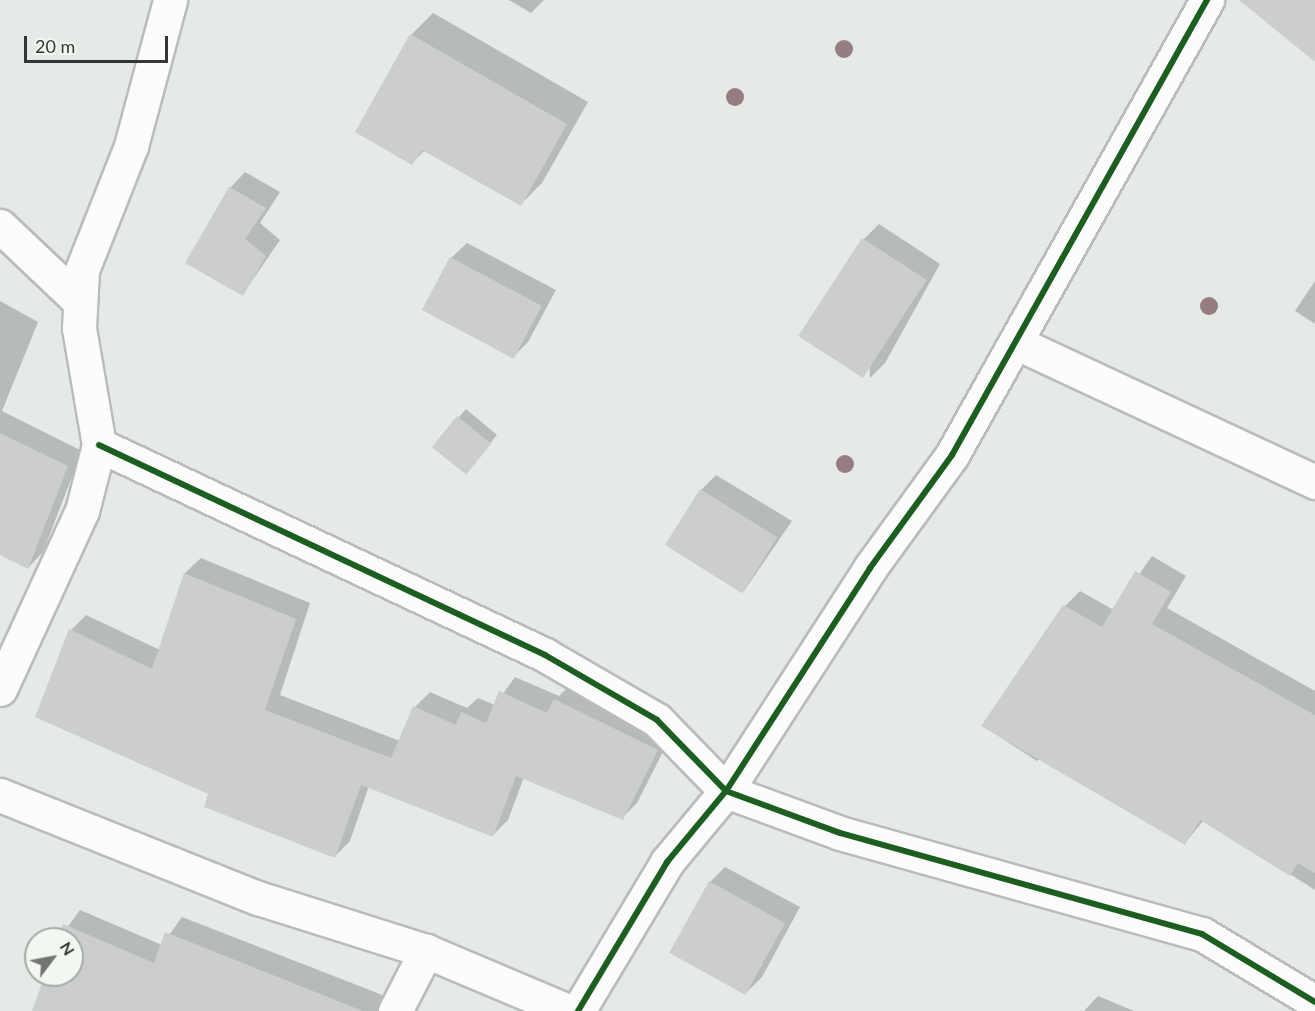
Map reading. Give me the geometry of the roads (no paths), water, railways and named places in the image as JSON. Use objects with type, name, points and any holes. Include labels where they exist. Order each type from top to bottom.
[{"type":"street","points":[[0,689],[82,511],[99,445],[77,299],[82,270],[153,75],[170,0]]},
{"type":"street","points":[[578,1011],[667,862],[726,791],[870,568],[952,455],[1017,343],[1207,0]]},
{"type":"street","points":[[0,226],[77,299]]},
{"type":"street","points":[[1017,343],[1315,482]]},
{"type":"street","points":[[99,445],[546,655],[657,720],[726,791],[840,832],[1202,934],[1315,1002]]},
{"type":"street","points":[[0,795],[258,898],[426,951],[568,1011]]},
{"type":"street","points":[[395,1011],[426,951]]}]
